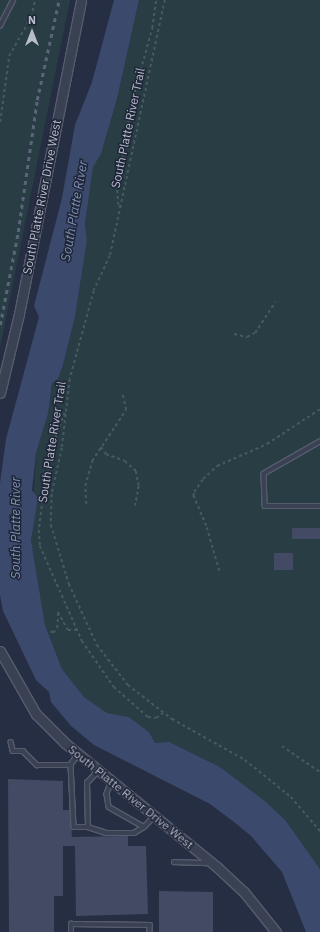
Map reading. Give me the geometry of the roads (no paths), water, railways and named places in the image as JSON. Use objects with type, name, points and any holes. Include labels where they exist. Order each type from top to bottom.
[{"type":"street","name":"South Platte River Drive West","points":[[0,393],[19,314],[81,0]]},
{"type":"street","name":"South Platte River Drive West","points":[[0,651],[3,664],[36,714],[98,771],[212,863],[244,892],[276,932]]},
{"type":"lane","points":[[0,26],[13,0]]},
{"type":"lane","points":[[320,442],[264,474],[265,506],[320,506]]},
{"type":"lane","points":[[11,742],[13,751],[23,751],[38,765],[71,765]]},
{"type":"lane","points":[[79,754],[71,765],[74,827],[88,827],[106,833],[134,833],[144,827],[154,816]]},
{"type":"lane","points":[[88,827],[87,783],[98,771]]},
{"type":"lane","points":[[112,782],[107,794],[109,807],[144,827]]},
{"type":"lane","points":[[174,862],[212,863]]},
{"type":"lane","points":[[71,932],[71,924],[150,925],[150,932]]},
{"type":"water","name":"South Platte River","points":[[114,0],[139,0],[117,99],[101,154],[93,167],[85,224],[87,240],[75,317],[63,365],[58,379],[52,383],[48,414],[36,453],[32,490],[38,498],[31,540],[45,625],[62,669],[84,697],[107,713],[129,717],[149,732],[155,743],[169,742],[220,767],[266,802],[286,821],[320,869],[320,932],[306,932],[282,872],[251,836],[210,804],[94,745],[71,726],[51,702],[49,692],[36,680],[3,611],[0,595],[0,483],[6,439],[39,317],[34,306],[62,198],[75,125],[92,82]]},
{"type":"railway","points":[[0,325],[18,232],[37,100],[59,0]]}]
